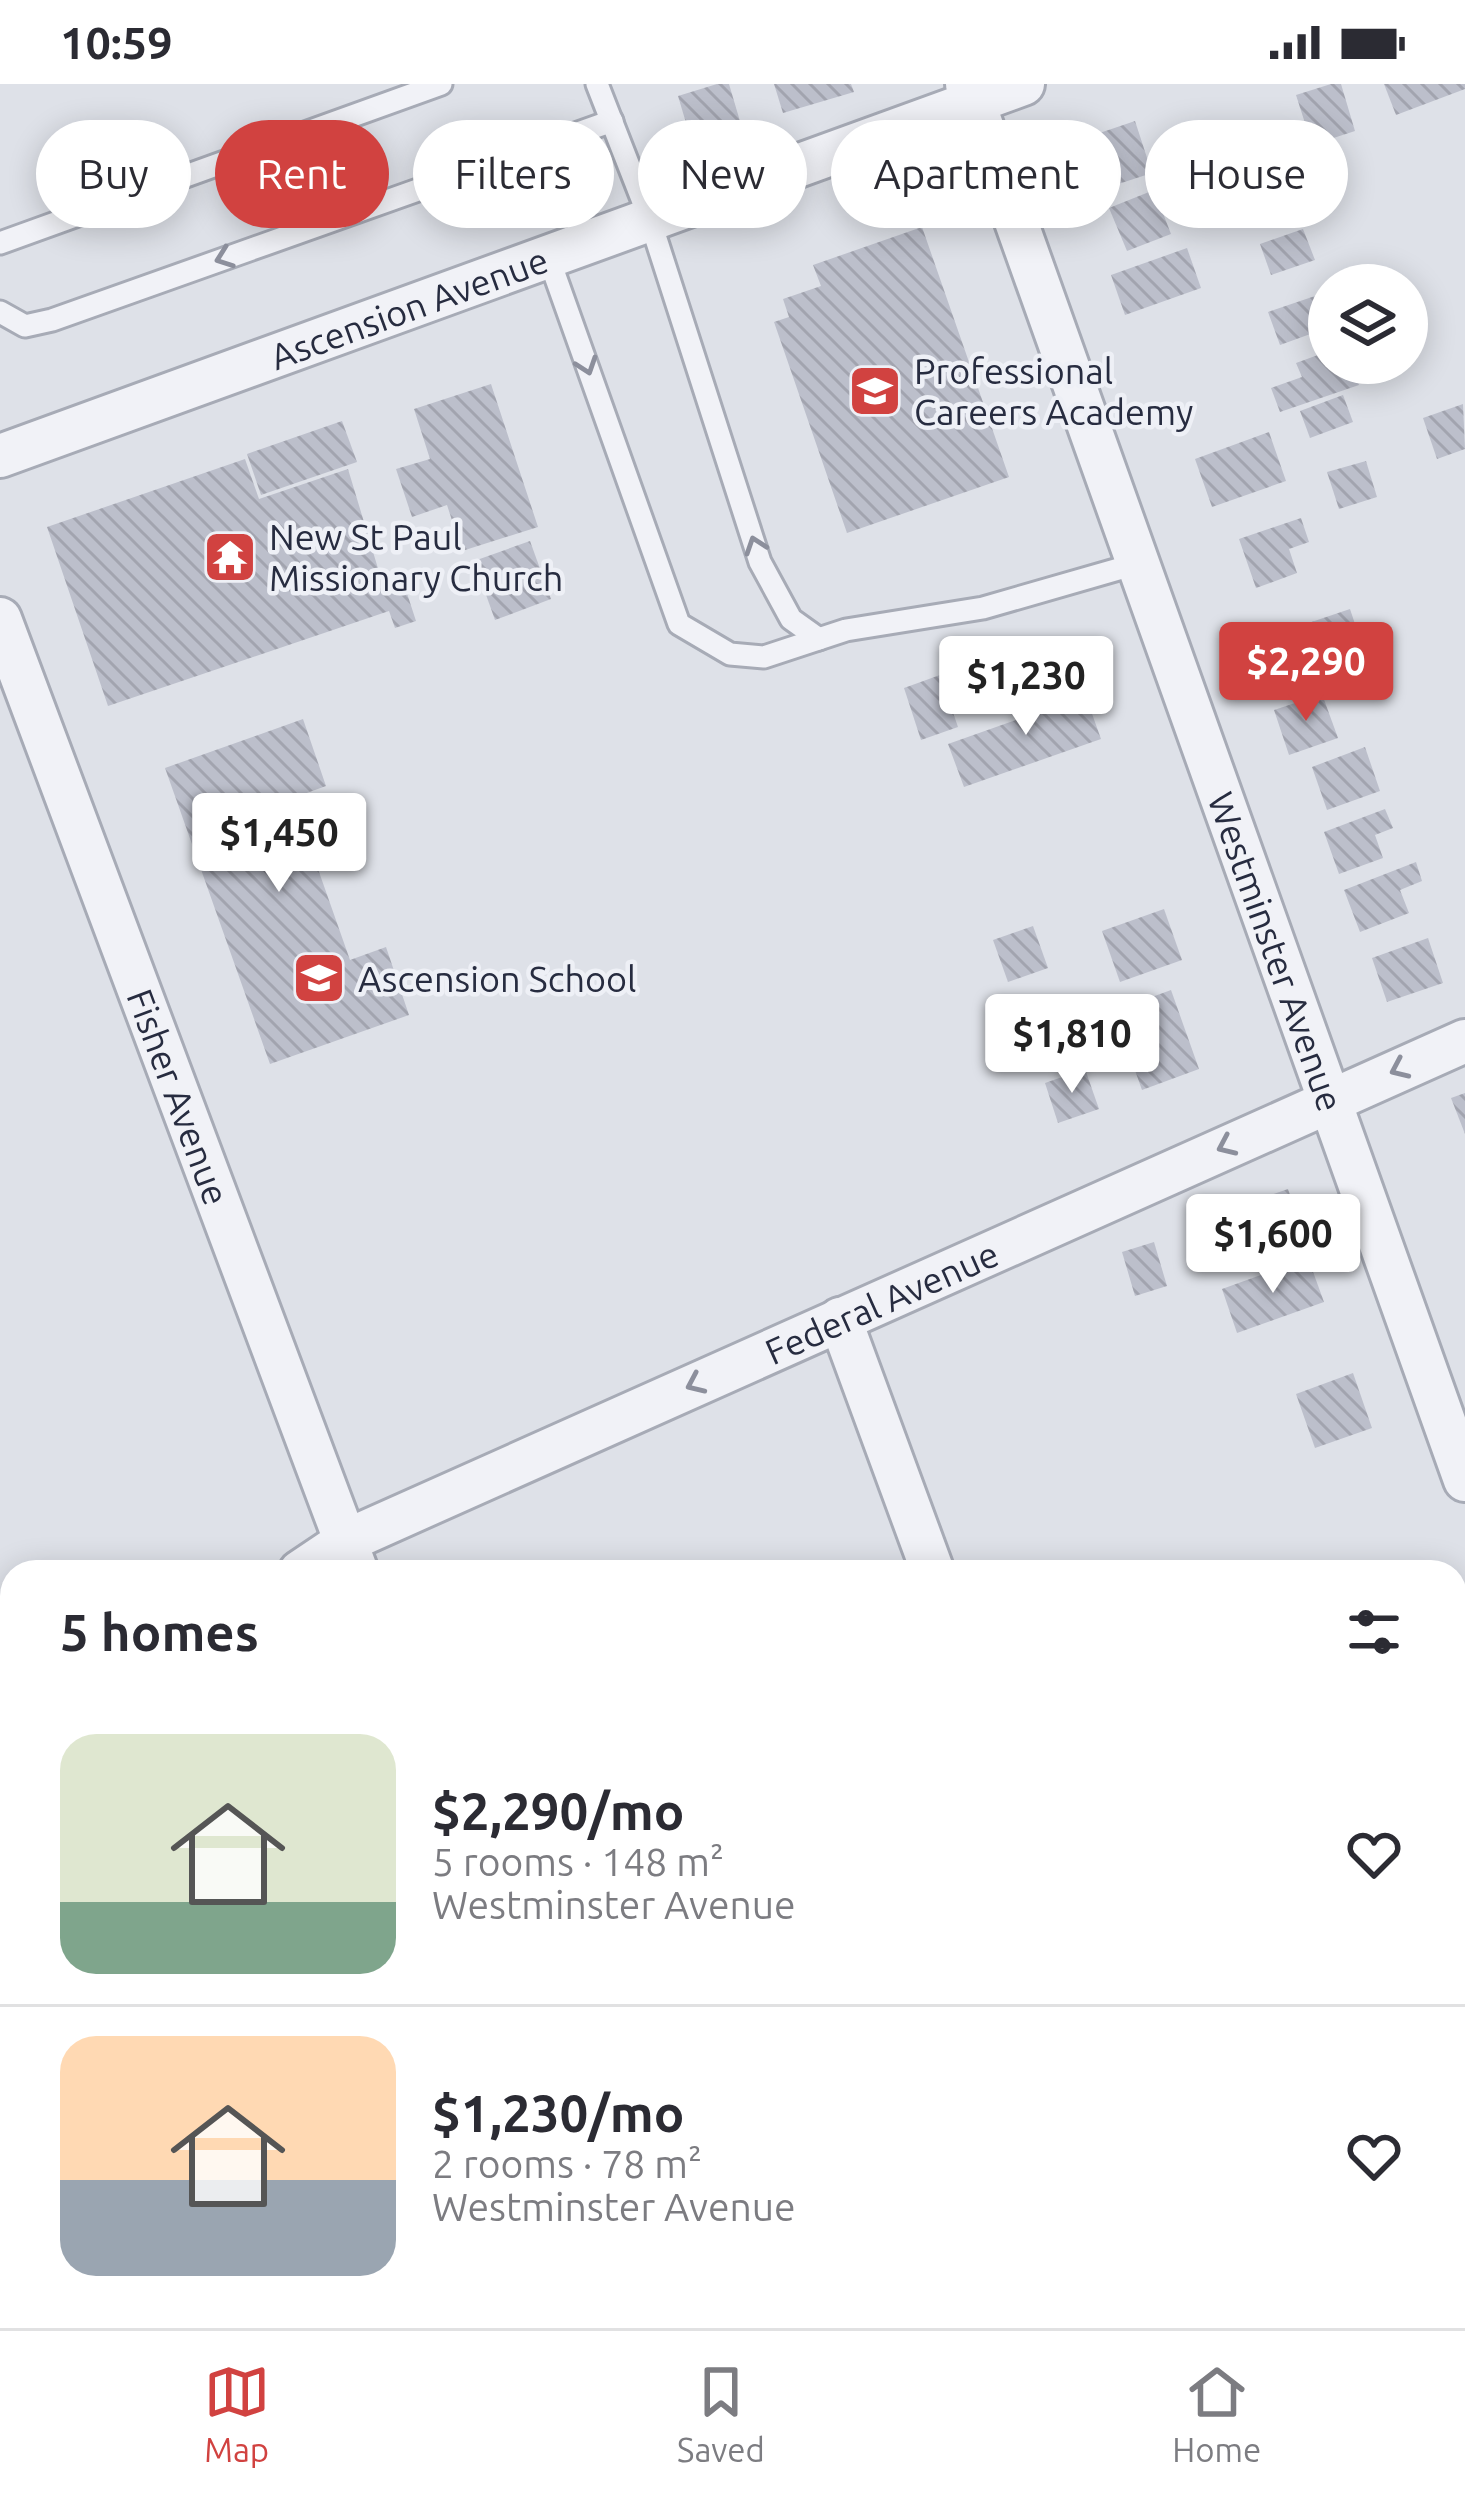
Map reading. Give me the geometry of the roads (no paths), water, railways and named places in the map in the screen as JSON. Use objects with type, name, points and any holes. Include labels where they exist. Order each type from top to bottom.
[{"type":"street","name":"Ascension Avenue","points":[[807,156],[970,93],[1023,84]]},
{"type":"street","name":"Westminster Avenue","points":[[970,93],[1136,564],[1333,1098],[1465,1480]]},
{"type":"street","name":"Ascension Avenue","points":[[0,457],[638,221]]},
{"type":"street","name":"Fisher Avenue","points":[[0,619],[351,1557]]},
{"type":"street","name":"Federal Avenue","points":[[351,1557],[840,1319],[1465,1041]]},
{"type":"street","points":[[840,1319],[929,1560]]},
{"type":"lane","points":[[0,243],[441,84]]},
{"type":"lane","points":[[597,84],[611,120]]},
{"type":"lane","points":[[614,129],[638,189]]},
{"type":"lane","points":[[0,312],[26,326],[52,320],[413,191]]},
{"type":"lane","points":[[653,228],[760,562],[791,619],[818,639]]},
{"type":"lane","points":[[548,256],[679,624],[730,653],[764,657],[818,639],[983,608],[1136,564]]},
{"type":"place","name":"Professional Careers Academy","points":[[875,391]]},
{"type":"place","name":"New St Paul Missionary Church","points":[[230,557]]},
{"type":"place","name":"Ascension School","points":[[319,978]]}]
